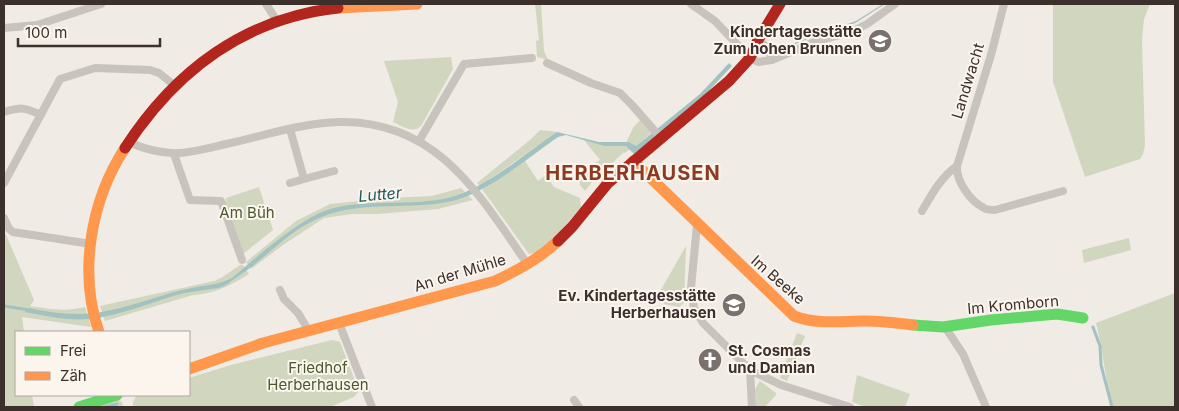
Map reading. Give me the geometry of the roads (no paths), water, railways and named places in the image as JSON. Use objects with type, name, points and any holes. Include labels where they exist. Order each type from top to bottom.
[{"type":"street","points":[[4,28],[37,25],[101,4]]},
{"type":"street","points":[[266,4],[277,21]]},
{"type":"street","points":[[98,329],[92,307],[89,279],[95,216],[103,189],[128,142],[155,106],[174,85],[202,60],[225,46],[277,21],[319,10],[416,4]]},
{"type":"street","points":[[691,4],[715,21],[750,58],[758,62],[772,60],[814,42],[851,32],[867,24],[894,4]]},
{"type":"street","name":"An der Mühle","points":[[190,369],[263,343],[495,281],[528,265],[558,242],[608,183],[633,161],[658,134],[729,81],[750,58],[758,40],[780,4]]},
{"type":"street","name":"Landwacht","points":[[922,211],[948,172],[957,166],[991,55],[1004,4]]},
{"type":"street","points":[[758,40],[768,47],[772,60]]},
{"type":"street","points":[[419,141],[464,64],[532,58]]},
{"type":"street","points":[[547,63],[591,83],[620,93],[658,134]]},
{"type":"street","points":[[4,183],[60,79],[95,68],[150,70],[159,73],[174,85]]},
{"type":"street","points":[[4,112],[23,108],[40,115]]},
{"type":"street","points":[[128,142],[149,150],[174,154],[324,123],[362,123],[388,128],[419,141],[454,167],[482,200],[528,265]]},
{"type":"street","points":[[290,129],[304,179]]},
{"type":"street","points":[[174,154],[190,200],[220,201],[242,260]]},
{"type":"street","name":"Im Beeke","points":[[633,161],[697,225],[794,316],[816,322],[865,321],[945,327]]},
{"type":"street","points":[[957,166],[957,176],[962,186],[985,209],[995,210],[1063,191]]},
{"type":"street","points":[[290,183],[334,171]]},
{"type":"street","points":[[4,218],[8,228],[13,232],[91,244]]},
{"type":"street","points":[[697,225],[691,288],[694,308],[703,323],[750,370],[787,386],[850,407]]},
{"type":"street","points":[[280,290],[284,299],[298,313],[309,331]]},
{"type":"street","name":"Im Kromborn","points":[[945,327],[991,320],[1057,314],[1082,318]]},
{"type":"street","points":[[339,323],[372,407]]},
{"type":"street","points":[[945,327],[963,354],[986,407]]},
{"type":"street","points":[[750,370],[752,407]]},
{"type":"street","points":[[79,407],[115,396]]},
{"type":"street","points":[[574,400],[579,407]]},
{"type":"water","points":[[885,4],[847,27],[815,36],[778,51],[777,49],[856,21]]},
{"type":"water","points":[[729,63],[732,66],[700,100],[634,154],[626,146],[604,146],[566,135],[558,137],[503,177],[473,194],[441,203],[367,207],[324,216],[288,237],[245,271],[220,287],[184,293],[125,312],[89,319],[65,319],[25,312],[28,308],[72,314],[106,311],[173,292],[220,283],[232,278],[267,248],[308,219],[322,212],[349,205],[428,201],[458,195],[484,183],[557,132],[599,142],[629,142],[636,146],[700,94]]},
{"type":"waterway","name":"Lutter","points":[[4,306],[29,310]]},
{"type":"waterway","points":[[1093,327],[1100,346],[1101,365],[1112,407]]},
{"type":"waterway","points":[[105,407],[117,404]]},
{"type":"place","name":"Kindertagesstätte Zum hohen Brunnen","points":[[880,41]]},
{"type":"place","name":"Ev. Kindertagesstätte Herberhausen","points":[[734,305]]},
{"type":"place","name":"St. Cosmas und Damian","points":[[710,360]]},
{"type":"district","name":"HERBERHAUSEN","points":[[633,173]]},
{"type":"park label","name":"Am Büh","points":[[247,213]]},
{"type":"park label","name":"Friedhof Herberhausen","points":[[318,376]]}]
